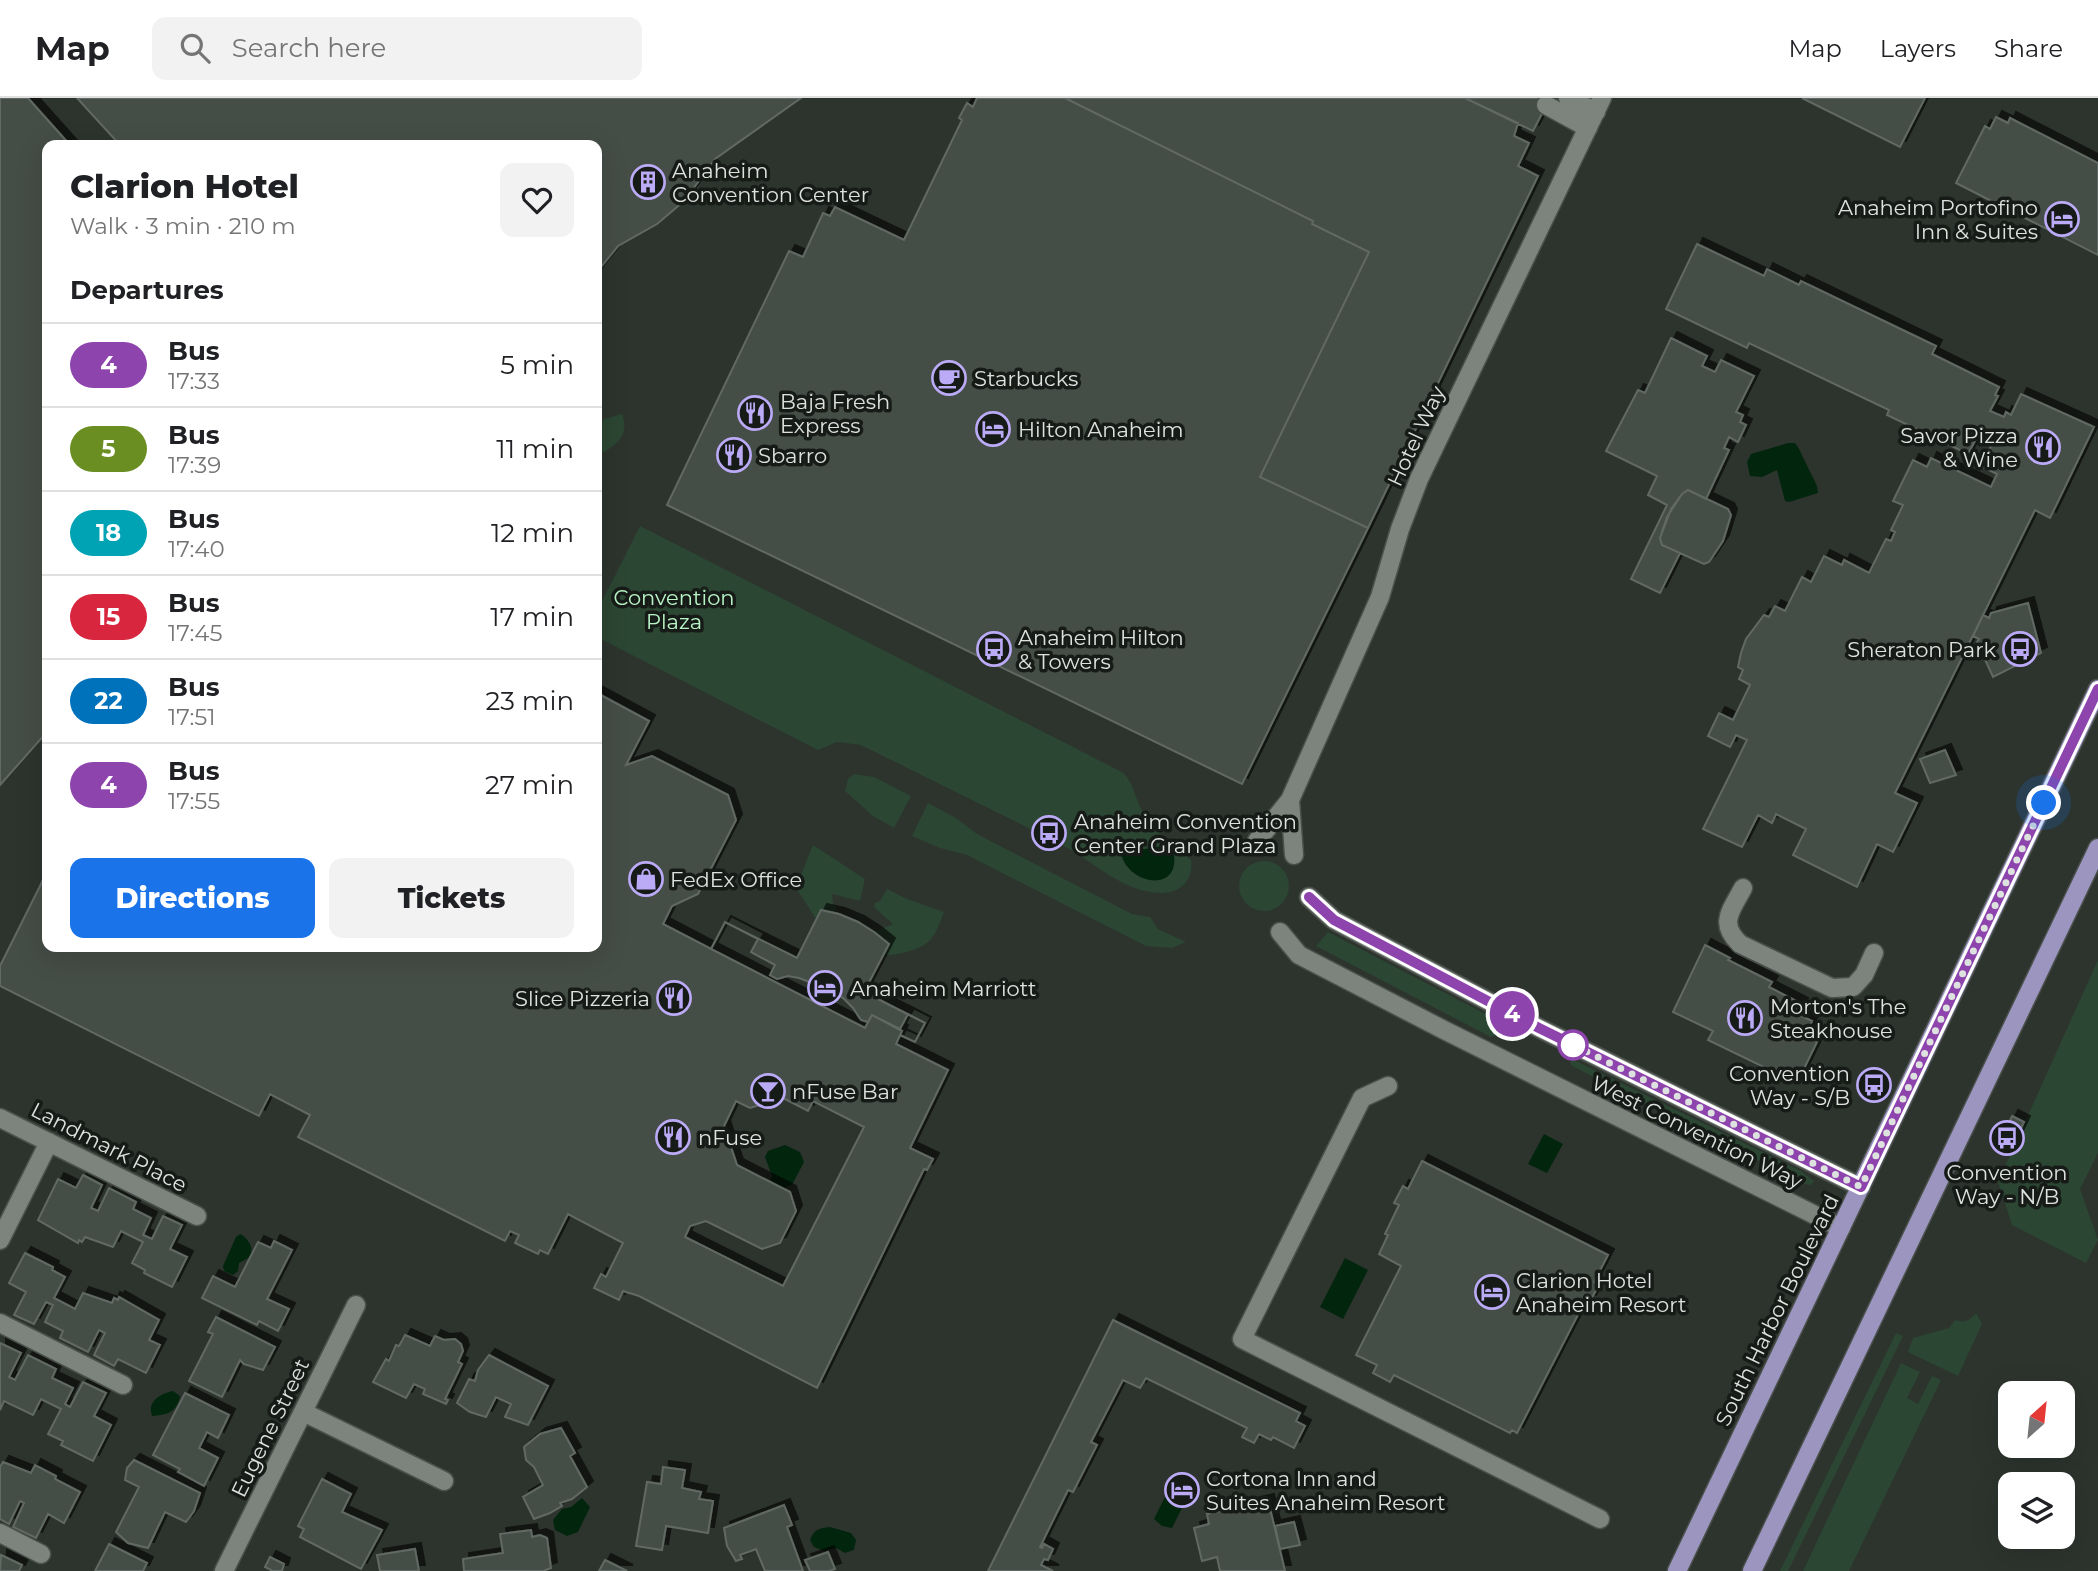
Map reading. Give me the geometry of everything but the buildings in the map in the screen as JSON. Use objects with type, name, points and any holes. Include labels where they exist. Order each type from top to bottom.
[{"type":"main road","name":"South Harbor Boulevard","points":[[1677,1571],[2098,689]]},
{"type":"main road","points":[[1752,1571],[2098,848]]},
{"type":"street","points":[[1568,98],[1595,113]]},
{"type":"street","points":[[1546,105],[1595,113]]},
{"type":"street","name":"Hotel Way","points":[[1257,841],[1290,800],[1380,597],[1400,529],[1419,480],[1595,113]]},
{"type":"street","name":"Hotel Way","points":[[1290,800],[1294,855]]},
{"type":"street","points":[[1743,888],[1727,919],[1729,933],[1740,944],[1832,988],[1853,987],[1864,975],[1874,953]]},
{"type":"street","name":"West Convention Way","points":[[1309,897],[1334,920],[1527,1022],[1861,1187]]},
{"type":"street","name":"West Convention Way","points":[[1280,932],[1299,954],[1487,1052],[1841,1228]]},
{"type":"street","points":[[1388,1086],[1362,1098],[1242,1339],[1600,1519]]},
{"type":"street","name":"Landmark Place","points":[[0,1118],[197,1216]]},
{"type":"street","points":[[0,1240],[49,1142]]},
{"type":"street","name":"Eugene Street","points":[[224,1571],[356,1305]]},
{"type":"street","points":[[0,1324],[123,1385]]},
{"type":"street","points":[[303,1412],[444,1481]]},
{"type":"street","points":[[0,1533],[41,1554]]},
{"type":"green space","points":[[622,414],[624,427],[621,438],[602,453],[602,421]]},
{"type":"green space","name":"Convention Plaza","points":[[640,526],[1122,772],[1148,819],[1191,860],[1188,879],[1179,888],[1167,893],[1134,887],[1109,875],[1064,846],[861,745],[837,742],[818,750],[602,640],[602,601]]},
{"type":"green space","points":[[854,774],[874,777],[911,796],[894,828],[873,816],[845,791],[848,779]]},
{"type":"green space","points":[[928,803],[956,818],[977,834],[1132,914],[1150,917],[1158,929],[1186,942],[1172,948],[1146,946],[967,855],[940,848],[912,836]]},
{"type":"green space","points":[[813,845],[865,879],[860,901],[832,894],[833,904],[839,914],[821,910],[816,919],[797,885]]},
{"type":"green space","points":[[1264,861],[1282,868],[1289,886],[1282,904],[1264,911],[1246,904],[1239,886],[1246,868]]},
{"type":"green space","points":[[887,889],[944,912],[935,934],[922,946],[893,955],[884,954],[888,944],[874,932],[893,924],[874,907]]},
{"type":"green space","points":[[1328,932],[1497,1020],[1501,1027],[1499,1034],[1491,1037],[1316,946]]},
{"type":"green space","points":[[2098,960],[2098,1153],[2080,1189],[2098,1240],[2086,1263],[2012,1225],[1998,1182]]},
{"type":"green space","points":[[1572,1059],[1801,1171],[1814,1181],[1811,1185],[1805,1184],[1572,1066]]},
{"type":"green space","points":[[1976,1313],[1982,1324],[1958,1376],[1908,1352],[1913,1338],[1949,1328],[1955,1320],[1967,1321]]},
{"type":"green space","points":[[1896,1333],[1903,1336],[1788,1571],[1780,1571]]},
{"type":"green space","points":[[1901,1363],[1920,1372],[1907,1398],[1918,1404],[1932,1376],[1941,1380],[1849,1571],[1803,1571]]},
{"type":"shaded area","points":[[1795,443],[1798,447],[1818,493],[1789,502],[1785,501],[1777,470],[1762,477],[1750,476],[1747,462],[1751,454]]},
{"type":"shaded area","points":[[1163,846],[1174,855],[1169,876],[1161,880],[1142,878],[1133,872],[1125,864],[1121,853]]},
{"type":"shaded area","points":[[1544,1134],[1563,1144],[1547,1173],[1528,1164]]},
{"type":"shaded area","points":[[785,1145],[800,1152],[804,1162],[792,1185],[783,1188],[766,1221],[762,1196],[772,1176],[765,1157],[768,1151]]},
{"type":"shaded area","points":[[240,1234],[248,1241],[252,1251],[248,1258],[239,1263],[238,1271],[233,1275],[224,1271],[223,1266],[236,1237]]},
{"type":"shaded area","points":[[1345,1258],[1368,1270],[1343,1319],[1320,1307]]},
{"type":"shaded area","points":[[173,1391],[180,1396],[174,1410],[152,1416],[153,1402]]},
{"type":"shaded area","points":[[1170,1487],[1180,1489],[1188,1496],[1172,1528],[1162,1526],[1154,1519]]},
{"type":"shaded area","points":[[582,1498],[590,1507],[578,1532],[567,1536],[555,1530],[553,1520],[562,1509],[571,1507]]},
{"type":"shaded area","points":[[830,1527],[851,1533],[856,1540],[854,1550],[845,1553],[836,1548],[824,1551],[814,1547],[810,1540],[813,1533]]},
{"type":"bus line","name":"4","points":[[1309,897],[1334,920],[1539,1028],[1861,1187],[2098,689]]},
{"type":"place","name":"Anaheim Convention Center","points":[[648,182]]},
{"type":"place","name":"Anaheim Portofino Inn & Suites","points":[[2062,219]]},
{"type":"place","name":"Starbucks","points":[[949,378]]},
{"type":"place","name":"Baja Fresh Express","points":[[755,413]]},
{"type":"place","name":"Hilton Anaheim","points":[[993,429]]},
{"type":"place","name":"Savor Pizza & Wine","points":[[2043,447]]},
{"type":"place","name":"Sbarro","points":[[734,455]]},
{"type":"place","name":"Anaheim Hilton & Towers","points":[[994,649]]},
{"type":"place","name":"Sheraton Park","points":[[2020,649]]},
{"type":"place","name":"Anaheim Convention Center Grand Plaza","points":[[1049,833]]},
{"type":"place","name":"FedEx Office","points":[[646,879]]},
{"type":"place","name":"Anaheim Marriott","points":[[825,988]]},
{"type":"place","name":"Slice Pizzeria","points":[[674,998]]},
{"type":"place","name":"Morton's The Steakhouse","points":[[1745,1018]]},
{"type":"place","name":"Convention Way - S/B","points":[[1874,1085]]},
{"type":"place","name":"nFuse Bar","points":[[768,1091]]},
{"type":"place","name":"nFuse","points":[[673,1137]]},
{"type":"place","name":"Convention Way - N/B","points":[[2007,1138]]},
{"type":"place","name":"Clarion Hotel Anaheim Resort","points":[[1492,1292]]},
{"type":"place","name":"Cortona Inn and Suites Anaheim Resort","points":[[1182,1490]]},
{"type":"route","points":[[1573,1045],[1563,1040],[1861,1187],[2044,803]]}]
